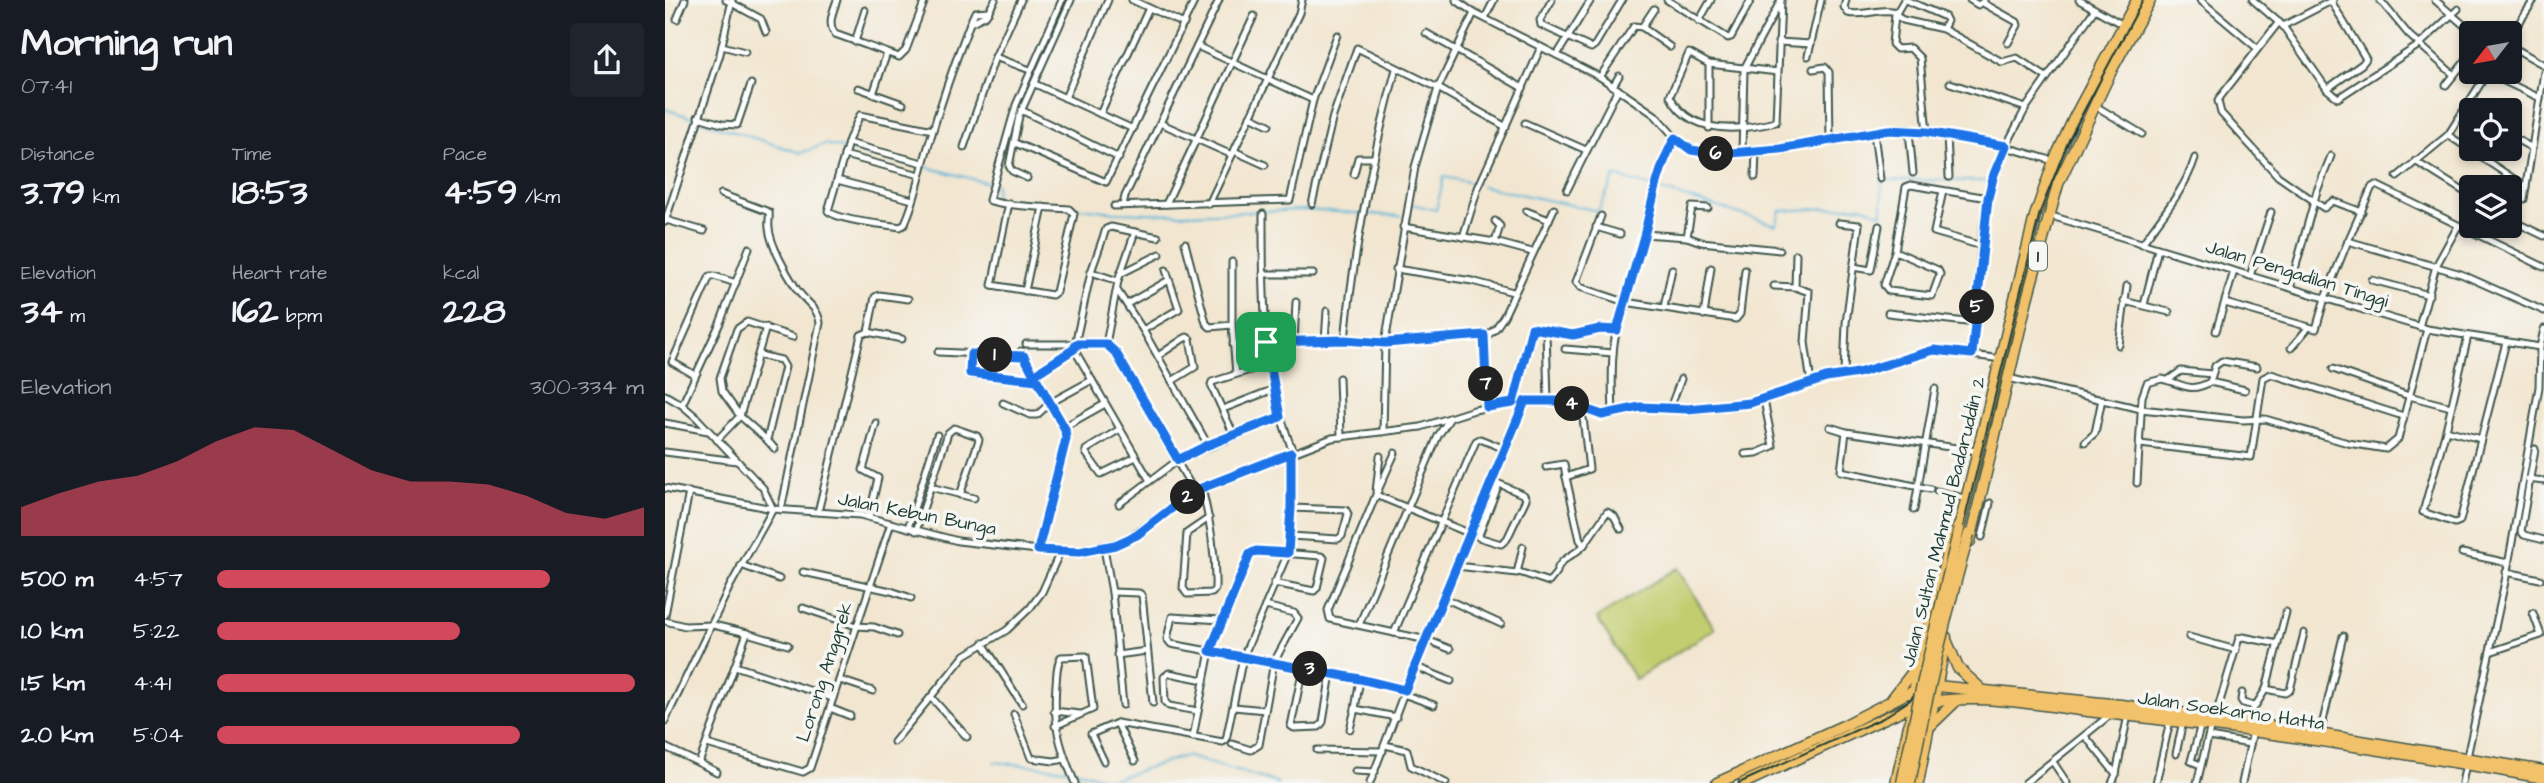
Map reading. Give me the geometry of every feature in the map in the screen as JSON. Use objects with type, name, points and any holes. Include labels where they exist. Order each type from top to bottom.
[{"type":"highway","name":"Jalan Sultan Mahmud Badaruddin 2","points":[[1910,783],[1967,527],[1967,499],[1977,451],[2002,359],[2035,216],[2075,116],[2137,0]]},
{"type":"highway","name":"1","points":[[1937,686],[1967,527],[2008,378],[2048,215],[2065,166],[2150,0]]},
{"type":"highway","name":"Jalan Sultan Mahmud Badaruddin 2","points":[[1902,783],[1921,689],[1967,527]]},
{"type":"highway","name":"1","points":[[1917,694],[1920,663],[1950,541],[1967,527]]},
{"type":"highway","points":[[1945,638],[1958,668],[1972,683],[1984,690]]},
{"type":"highway","points":[[1887,705],[1920,663],[1928,670],[1940,667]]},
{"type":"highway","points":[[1918,783],[1937,686]]},
{"type":"highway","name":"Jalan Soekarno Hatta","points":[[1717,783],[1887,705],[1937,686],[2121,705],[2253,731],[2369,746]]},
{"type":"highway","points":[[1896,783],[1912,706],[1917,694],[1934,700]]},
{"type":"highway","name":"Jalan Soekarno Hatta","points":[[1912,706],[1934,700],[1979,700],[2183,721],[2245,722],[2320,734],[2398,752],[2544,771]]},
{"type":"highway","points":[[1929,728],[1957,700]]},
{"type":"highway","points":[[1744,783],[1912,706]]},
{"type":"highway","points":[[1885,720],[1899,723],[1905,739]]},
{"type":"highway","points":[[1905,739],[1925,746]]},
{"type":"highway","name":"Jalan Soekarno Hatta","points":[[2398,752],[2467,761],[2544,778]]},
{"type":"street","points":[[677,19],[685,0]]},
{"type":"street","points":[[837,0],[831,20],[832,32],[855,43],[899,57],[904,53],[925,0]]},
{"type":"street","points":[[933,130],[861,114],[858,116],[827,208],[832,214],[900,228],[906,222],[921,173],[923,164],[933,130],[941,99],[969,23],[989,11],[995,0]]},
{"type":"street","points":[[964,147],[995,57],[1020,0]]},
{"type":"street","points":[[1009,203],[991,283],[995,287],[1048,295],[1056,292],[1074,214],[1069,209],[1009,203],[990,202],[1016,104],[1062,0]]},
{"type":"street","points":[[1027,177],[1012,171],[1009,166],[1021,110],[1071,0]]},
{"type":"street","points":[[1065,98],[1108,0]]},
{"type":"street","points":[[1132,0],[1184,24]]},
{"type":"street","points":[[1014,143],[1104,183],[1107,181],[1195,0]]},
{"type":"street","points":[[1123,205],[1219,0]]},
{"type":"street","points":[[1209,204],[1299,13],[1302,0]]},
{"type":"street","points":[[1456,0],[1485,18],[1600,77],[1655,115],[1687,148],[1705,153],[1756,151],[1874,133],[1909,131],[2006,146],[2055,161]]},
{"type":"street","points":[[1485,18],[1494,0]]},
{"type":"street","points":[[1552,0],[1540,22],[1588,48],[1593,47],[1622,0]]},
{"type":"street","points":[[1556,55],[1591,0]]},
{"type":"street","points":[[1667,0],[1674,2],[1724,37],[1730,38],[1751,0]]},
{"type":"street","points":[[1699,20],[1711,0]]},
{"type":"street","points":[[1778,72],[1709,64],[1691,52],[1687,54],[1670,96],[1687,116],[1697,124],[1709,128],[1742,128],[1777,121],[1781,0]]},
{"type":"street","points":[[1742,152],[1744,69],[1781,0]]},
{"type":"street","points":[[1808,56],[1821,0]]},
{"type":"street","points":[[1846,0],[1844,10],[1852,14],[1862,15],[1885,10],[1903,20],[1943,29],[2002,62],[2015,57],[2046,76]]},
{"type":"street","points":[[1927,132],[1920,58],[1910,48],[1894,47],[1892,44],[1896,14],[1905,0],[1945,17],[1947,21],[1943,29]]},
{"type":"street","points":[[1970,0],[1978,5],[1984,1],[2017,22],[2018,25],[2008,43]]},
{"type":"street","points":[[2079,0],[2123,25]]},
{"type":"street","points":[[2200,0],[2257,48]]},
{"type":"street","points":[[2253,0],[2281,24],[2326,89],[2335,97],[2342,98],[2419,45],[2458,9]]},
{"type":"street","points":[[2380,0],[2419,45],[2454,75]]},
{"type":"street","points":[[2435,0],[2459,22]]},
{"type":"street","points":[[2520,21],[2534,0]]},
{"type":"street","points":[[704,231],[665,221],[722,46],[730,1],[761,19],[766,32]]},
{"type":"street","points":[[2326,89],[2366,60],[2332,1],[2281,24],[2257,48],[2218,101],[2221,113],[2278,176],[2326,208],[2335,201],[2362,212]]},
{"type":"street","points":[[1100,114],[1149,8]]},
{"type":"street","points":[[1642,27],[1654,9]]},
{"type":"street","points":[[1972,354],[1982,246],[1994,174],[2026,108],[2095,9]]},
{"type":"street","points":[[855,43],[865,10]]},
{"type":"street","points":[[1383,432],[1385,343],[1415,167],[1438,88],[1474,12]]},
{"type":"street","points":[[1166,204],[1254,16]]},
{"type":"street","points":[[1600,77],[1632,27],[1642,27],[1670,47]]},
{"type":"street","points":[[1426,33],[1523,88]]},
{"type":"street","points":[[1114,206],[1290,200],[1313,100],[1337,35]]},
{"type":"street","points":[[1779,42],[1811,44]]},
{"type":"street","points":[[722,46],[745,52]]},
{"type":"street","points":[[1196,46],[1313,100]]},
{"type":"street","points":[[1463,237],[1478,188],[1541,47]]},
{"type":"street","points":[[1312,204],[1333,117],[1357,49],[1438,88],[1506,127]]},
{"type":"street","points":[[2522,52],[2544,65]]},
{"type":"street","points":[[873,94],[887,53]]},
{"type":"street","points":[[995,57],[1030,70]]},
{"type":"street","points":[[1709,64],[1709,128]]},
{"type":"street","points":[[1814,69],[1825,68],[1829,72],[1830,141]]},
{"type":"street","points":[[1345,340],[1349,293],[1362,213],[1396,69]]},
{"type":"street","points":[[2446,85],[2459,69]]},
{"type":"street","points":[[2524,199],[2544,72]]},
{"type":"street","points":[[1567,190],[1616,88],[1619,76]]},
{"type":"street","points":[[1950,83],[2026,108]]},
{"type":"street","points":[[698,120],[737,125],[751,84]]},
{"type":"street","points":[[1035,84],[1133,129]]},
{"type":"street","points":[[2512,84],[2540,98]]},
{"type":"street","points":[[858,88],[903,104]]},
{"type":"street","points":[[2094,105],[2142,134]]},
{"type":"street","points":[[1021,110],[1119,158]]},
{"type":"street","points":[[1250,116],[1269,125]]},
{"type":"street","points":[[2397,177],[2448,135],[2459,121]]},
{"type":"street","points":[[1160,123],[1265,165]]},
{"type":"street","points":[[1525,123],[1586,150]]},
{"type":"street","points":[[1909,131],[1913,173]]},
{"type":"street","points":[[1874,133],[1880,179]]},
{"type":"street","points":[[1947,135],[1949,177]]},
{"type":"street","points":[[2448,135],[2526,187]]},
{"type":"street","points":[[1613,414],[1611,373],[1617,330],[1644,234],[1653,188],[1664,157],[1675,138]]},
{"type":"street","points":[[2522,142],[2532,148]]},
{"type":"street","points":[[847,144],[923,164]]},
{"type":"street","points":[[1755,177],[1756,151]]},
{"type":"street","points":[[845,154],[921,173]]},
{"type":"street","points":[[2290,287],[2314,202],[2331,156]]},
{"type":"street","points":[[1354,174],[1358,158],[1374,158]]},
{"type":"street","points":[[2142,244],[2180,190],[2195,158]]},
{"type":"street","points":[[2415,160],[2459,188]]},
{"type":"street","points":[[837,180],[913,200]]},
{"type":"street","points":[[2225,303],[2308,328],[2318,328],[2325,298],[2348,241],[2372,187],[2376,185],[2544,267]]},
{"type":"street","points":[[1895,251],[1938,270],[1940,274],[1932,296],[1886,289],[1884,285],[1895,251],[1906,187],[1988,198]]},
{"type":"street","points":[[1943,191],[1934,232],[1982,246]]},
{"type":"street","points":[[721,194],[769,212],[769,228],[781,259],[797,291],[819,314],[820,323],[781,510]]},
{"type":"street","points":[[1024,291],[1043,207]]},
{"type":"street","points":[[1687,237],[1692,207],[1708,208]]},
{"type":"street","points":[[1233,344],[1345,340],[1385,343],[1488,335],[1496,328],[1554,209]]},
{"type":"street","points":[[1526,211],[1549,220]]},
{"type":"street","points":[[2251,276],[2271,212]]},
{"type":"street","points":[[1104,761],[1091,734],[1117,723],[1224,741],[1234,707],[1243,657],[1288,553],[1292,452],[1280,417],[1266,342],[1263,214]]},
{"type":"street","name":"Jalan Pengadilan Tinggi","points":[[2048,215],[2419,327],[2540,348]]},
{"type":"street","points":[[1601,216],[1576,282],[1580,287],[1625,302],[1736,319],[1739,317],[1745,270]]},
{"type":"street","points":[[1495,221],[1500,226],[1495,242]]},
{"type":"street","points":[[1839,223],[1859,225],[1846,323],[1844,374]]},
{"type":"street","points":[[2522,225],[2544,236]]},
{"type":"street","points":[[1853,267],[1871,270],[1879,226]]},
{"type":"street","points":[[2419,327],[2436,266],[2458,226]]},
{"type":"street","points":[[1149,479],[1075,346],[1091,272],[1106,229],[1111,227],[1158,237]]},
{"type":"street","points":[[1403,227],[1495,242],[1532,252]]},
{"type":"street","points":[[1596,227],[1620,234]]},
{"type":"street","points":[[1106,344],[1118,281],[1135,232]]},
{"type":"street","points":[[1644,234],[1687,237],[1701,243],[1780,250]]},
{"type":"street","points":[[2348,241],[2461,274],[2544,311]]},
{"type":"street","points":[[1185,243],[1206,323],[1210,327],[1232,325]]},
{"type":"street","points":[[682,405],[749,248]]},
{"type":"street","points":[[2144,305],[2158,248]]},
{"type":"street","points":[[1121,274],[1160,254]]},
{"type":"street","points":[[1795,287],[1796,254]]},
{"type":"street","points":[[1232,262],[1232,325],[1236,374]]},
{"type":"street","points":[[1704,315],[1711,268]]},
{"type":"street","points":[[1396,269],[1472,281],[1513,292]]},
{"type":"street","points":[[1664,307],[1672,269]]},
{"type":"street","points":[[1143,330],[1179,309],[1166,270]]},
{"type":"street","points":[[2217,331],[2234,271]]},
{"type":"street","points":[[1091,272],[1118,281]]},
{"type":"street","points":[[1263,274],[1313,274]]},
{"type":"street","points":[[695,375],[672,362],[710,276],[736,283]]},
{"type":"street","points":[[1127,304],[1169,280]]},
{"type":"street","points":[[2372,280],[2429,295]]},
{"type":"street","points":[[1775,286],[1795,287],[1809,292],[1805,342],[1811,383]]},
{"type":"street","points":[[2119,345],[2127,286]]},
{"type":"street","points":[[1117,290],[1143,330],[1208,445]]},
{"type":"street","points":[[868,332],[875,297],[879,295],[908,299]]},
{"type":"street","points":[[1294,342],[1296,302]]},
{"type":"street","points":[[2124,302],[2169,312]]},
{"type":"street","points":[[1325,341],[1327,311]]},
{"type":"street","points":[[1888,313],[1975,323]]},
{"type":"street","points":[[775,449],[740,416],[722,391],[720,378],[741,324],[747,322],[793,337]]},
{"type":"street","points":[[717,440],[740,416],[766,327]]},
{"type":"street","points":[[1513,403],[1534,327],[1573,335],[1600,329],[1617,330]]},
{"type":"street","points":[[2291,348],[2308,328]]},
{"type":"street","points":[[2008,378],[2141,409],[2243,419],[2256,417],[2367,448],[2386,449],[2398,439],[2427,329]]},
{"type":"street","points":[[2462,783],[2525,479],[2539,387],[2540,348],[2544,329]]},
{"type":"street","points":[[1546,331],[1548,401]]},
{"type":"street","points":[[817,512],[861,335],[868,332],[902,339]]},
{"type":"street","points":[[1484,335],[1487,407]]},
{"type":"street","points":[[2468,336],[2423,513],[2455,523],[2460,521],[2506,342]]},
{"type":"street","points":[[1158,356],[1183,339],[1190,339],[1195,367],[1172,381]]},
{"type":"street","points":[[1026,344],[1106,344],[1116,353],[1194,491]]},
{"type":"street","points":[[971,354],[971,374],[1036,377],[1075,346]]},
{"type":"street","points":[[1566,349],[1613,352]]},
{"type":"street","name":"Jalan Kebun Bunga","points":[[665,488],[773,509],[869,517],[958,541],[1079,552],[1104,548],[1137,535],[1194,491],[1292,452],[1341,437],[1441,421],[1487,407],[1525,401],[1563,401],[1602,415],[1640,407],[1711,407],[1764,400],[1811,383],[1858,373],[1934,350],[2002,359]]},
{"type":"street","points":[[939,352],[1023,354],[1064,427],[1066,439],[1038,550]]},
{"type":"street","points":[[759,355],[781,360],[785,367],[767,440]]},
{"type":"street","points":[[2210,382],[2215,366],[2222,361],[2257,367]]},
{"type":"street","points":[[1234,435],[1211,383],[1269,364]]},
{"type":"street","points":[[2333,369],[2409,396],[2451,407]]},
{"type":"street","points":[[2168,380],[2173,374],[2181,372],[2212,374]]},
{"type":"street","points":[[2140,444],[2251,457],[2263,378],[2271,374],[2403,416]]},
{"type":"street","points":[[1339,377],[1341,437]]},
{"type":"street","points":[[1670,408],[1681,379]]},
{"type":"street","points":[[2137,483],[2141,409],[2144,386],[2147,383],[2162,379],[2178,386],[2189,387],[2210,382],[2245,390]]},
{"type":"street","points":[[1003,403],[1034,415],[1092,380]]},
{"type":"street","points":[[1223,409],[1274,389]]},
{"type":"street","points":[[1914,510],[1934,389]]},
{"type":"street","points":[[665,395],[682,405],[764,488],[773,509],[741,565],[668,710],[665,721]]},
{"type":"street","points":[[1745,454],[1757,453],[1773,446],[1764,400]]},
{"type":"street","points":[[2085,442],[2095,433],[2102,400]]},
{"type":"street","points":[[1496,482],[1524,495],[1526,499],[1507,539],[1501,544],[1478,537],[1505,449],[1525,401]]},
{"type":"street","points":[[1064,427],[1105,404]]},
{"type":"street","points":[[1566,477],[1589,468],[1582,409]]},
{"type":"street","points":[[1119,504],[1149,479],[1178,460],[1208,445],[1280,417]]},
{"type":"street","points":[[1359,625],[1440,432],[1450,418]]},
{"type":"street","points":[[1440,432],[1441,421]]},
{"type":"street","points":[[665,423],[708,431]]},
{"type":"street","points":[[869,517],[878,478],[863,470],[876,423]]},
{"type":"street","points":[[1830,427],[1846,432],[1977,451]]},
{"type":"street","points":[[916,531],[948,433],[954,428],[977,436],[979,440],[960,495]]},
{"type":"street","points":[[1120,429],[1086,450],[1086,453],[1101,474],[1136,457]]},
{"type":"street","points":[[2446,430],[2481,439]]},
{"type":"street","points":[[1846,432],[1841,471],[1967,499]]},
{"type":"street","points":[[908,528],[937,435]]},
{"type":"street","points":[[1394,633],[1476,441],[1480,439],[1505,449]]},
{"type":"street","points":[[2535,449],[2525,479],[2521,531],[2524,535],[2544,540]]},
{"type":"street","points":[[665,452],[737,461]]},
{"type":"street","points":[[1395,453],[1328,610],[1330,619],[1427,640],[1450,649]]},
{"type":"street","points":[[1376,495],[1380,456]]},
{"type":"street","points":[[1546,467],[1564,464],[1580,540],[1584,545]]},
{"type":"street","points":[[2525,479],[2544,481]]},
{"type":"street","points":[[1355,771],[1373,777],[1414,666],[1496,482]]},
{"type":"street","points":[[930,487],[974,498]]},
{"type":"street","points":[[1202,488],[1209,517],[1216,555],[1215,589],[1212,593],[1187,594],[1183,588],[1187,533],[1209,517]]},
{"type":"street","points":[[665,615],[689,492]]},
{"type":"street","points":[[1376,495],[1471,534]]},
{"type":"street","points":[[1982,537],[1990,503]]},
{"type":"street","points":[[1290,536],[1338,539],[1342,536],[1348,513],[1346,510],[1291,508]]},
{"type":"street","points":[[1458,566],[1518,572],[1549,582],[1560,563],[1584,545],[1607,512],[1614,516],[1621,529]]},
{"type":"street","name":"Lorong Anggrek","points":[[706,744],[803,772],[810,768],[891,523]]},
{"type":"street","points":[[1967,527],[1985,526]]},
{"type":"street","points":[[1518,572],[1523,547]]},
{"type":"street","points":[[1104,548],[1112,592],[1123,705]]},
{"type":"street","points":[[1193,737],[1210,651],[1250,554],[1256,551],[1324,558],[1314,591],[1274,583]]},
{"type":"street","points":[[894,742],[965,655],[1007,630],[1039,596],[1061,552]]},
{"type":"street","points":[[2462,553],[2508,563]]},
{"type":"street","points":[[741,565],[779,579]]},
{"type":"street","points":[[803,572],[891,591],[911,598]]},
{"type":"street","points":[[2506,572],[2540,579]]},
{"type":"street","points":[[1112,592],[1142,595],[1153,703]]},
{"type":"street","points":[[1444,598],[1501,624]]},
{"type":"street","points":[[1232,744],[1256,749],[1274,662],[1298,618],[1294,613],[1265,606]]},
{"type":"street","points":[[803,608],[856,626],[874,627],[897,635]]},
{"type":"street","points":[[2245,722],[2266,689],[2285,612]]},
{"type":"street","points":[[2533,613],[2544,642]]},
{"type":"street","points":[[1221,620],[1171,618],[1167,639],[1210,651],[1360,679],[1404,692],[1434,705]]},
{"type":"street","points":[[665,621],[685,626],[713,625],[788,645]]},
{"type":"street","points":[[699,763],[747,633]]},
{"type":"street","points":[[2266,689],[2285,693],[2290,690],[2304,633]]},
{"type":"street","points":[[2490,652],[2541,635]]},
{"type":"street","points":[[2320,734],[2343,636]]},
{"type":"street","points":[[2189,637],[2236,650]]},
{"type":"street","points":[[2198,764],[2191,761],[2209,722],[2239,638],[2278,644]]},
{"type":"street","points":[[983,643],[1023,704]]},
{"type":"street","points":[[1117,655],[1147,651]]},
{"type":"street","points":[[1055,726],[1093,709],[1087,658],[1084,655],[1059,659],[1054,710],[1055,726],[1075,783]]},
{"type":"street","points":[[735,666],[833,698]]},
{"type":"street","points":[[1414,666],[1451,681]]},
{"type":"street","points":[[1303,667],[1291,726],[1294,728],[1319,727],[1331,673]]},
{"type":"street","points":[[1198,711],[1169,706],[1165,702],[1164,677],[1169,673],[1204,680]]},
{"type":"street","points":[[1350,729],[1360,679]]},
{"type":"street","points":[[840,680],[873,691]]},
{"type":"street","points":[[2242,693],[2243,703],[2254,706]]},
{"type":"street","points":[[930,697],[967,737]]},
{"type":"street","points":[[1234,707],[1265,710]]},
{"type":"street","points":[[829,708],[851,716]]},
{"type":"street","points":[[1355,709],[1396,717]]},
{"type":"street","points":[[1054,710],[1083,715]]},
{"type":"street","points":[[2025,783],[2111,713]]},
{"type":"street","points":[[1014,714],[1031,758],[1066,760]]},
{"type":"street","points":[[2112,783],[2128,715]]},
{"type":"street","points":[[2155,783],[2171,720]]},
{"type":"street","points":[[2176,754],[2183,721]]},
{"type":"street","points":[[2197,783],[2209,737],[2209,722]]},
{"type":"street","points":[[1117,723],[1135,761]]},
{"type":"street","points":[[2242,783],[2253,731]]},
{"type":"street","points":[[2085,736],[2116,774]]},
{"type":"street","points":[[2209,737],[2250,744]]},
{"type":"street","points":[[666,750],[717,772]]},
{"type":"street","points":[[1317,750],[1407,750],[1411,766],[1446,783]]},
{"type":"street","points":[[2053,762],[2067,783]]},
{"type":"green space","points":[[1677,568],[1715,629],[1635,679],[1597,618]]},
{"type":"waterway","points":[[665,109],[696,119]]},
{"type":"waterway","points":[[701,121],[801,153],[825,144],[920,167]]},
{"type":"waterway","points":[[926,167],[996,185],[995,198],[1064,206]]},
{"type":"waterway","points":[[1482,186],[1598,211],[1615,176],[1776,225],[1780,211],[1862,206],[1882,214],[1882,180],[1988,181]]},
{"type":"waterway","points":[[1412,204],[1436,210],[1444,177],[1477,184]]},
{"type":"waterway","points":[[1070,207],[1181,214],[1306,210],[1401,216]]},
{"type":"waterway","points":[[1072,769],[1110,780],[1185,756],[1278,783]]},
{"type":"waterway","points":[[994,762],[1067,769]]},
{"type":"tram line","points":[[1739,783],[1883,718],[1910,700],[1926,678],[2040,212],[2070,137],[2143,0]]},
{"type":"route","points":[[1888,130],[1927,132],[2006,146],[1994,174],[1988,198],[1972,354],[1934,350],[1858,373],[1826,378],[1750,403],[1688,409],[1640,407],[1602,415],[1563,401],[1525,401],[1405,690],[1210,651],[1250,554],[1256,551],[1288,553],[1291,453],[1194,491],[1137,535],[1115,545],[1079,552],[1038,550],[1066,439],[1065,429],[1037,380],[970,373],[971,354],[1024,356],[1034,375],[1074,349],[1076,344],[1106,344],[1116,353],[1178,460],[1208,445],[1280,417],[1266,342],[1345,340],[1385,343],[1484,335],[1487,407],[1513,403],[1532,328],[1573,335],[1600,329],[1617,330],[1644,234],[1654,185],[1664,157],[1675,138],[1691,150],[1718,154],[1780,149],[1888,130]]}]
